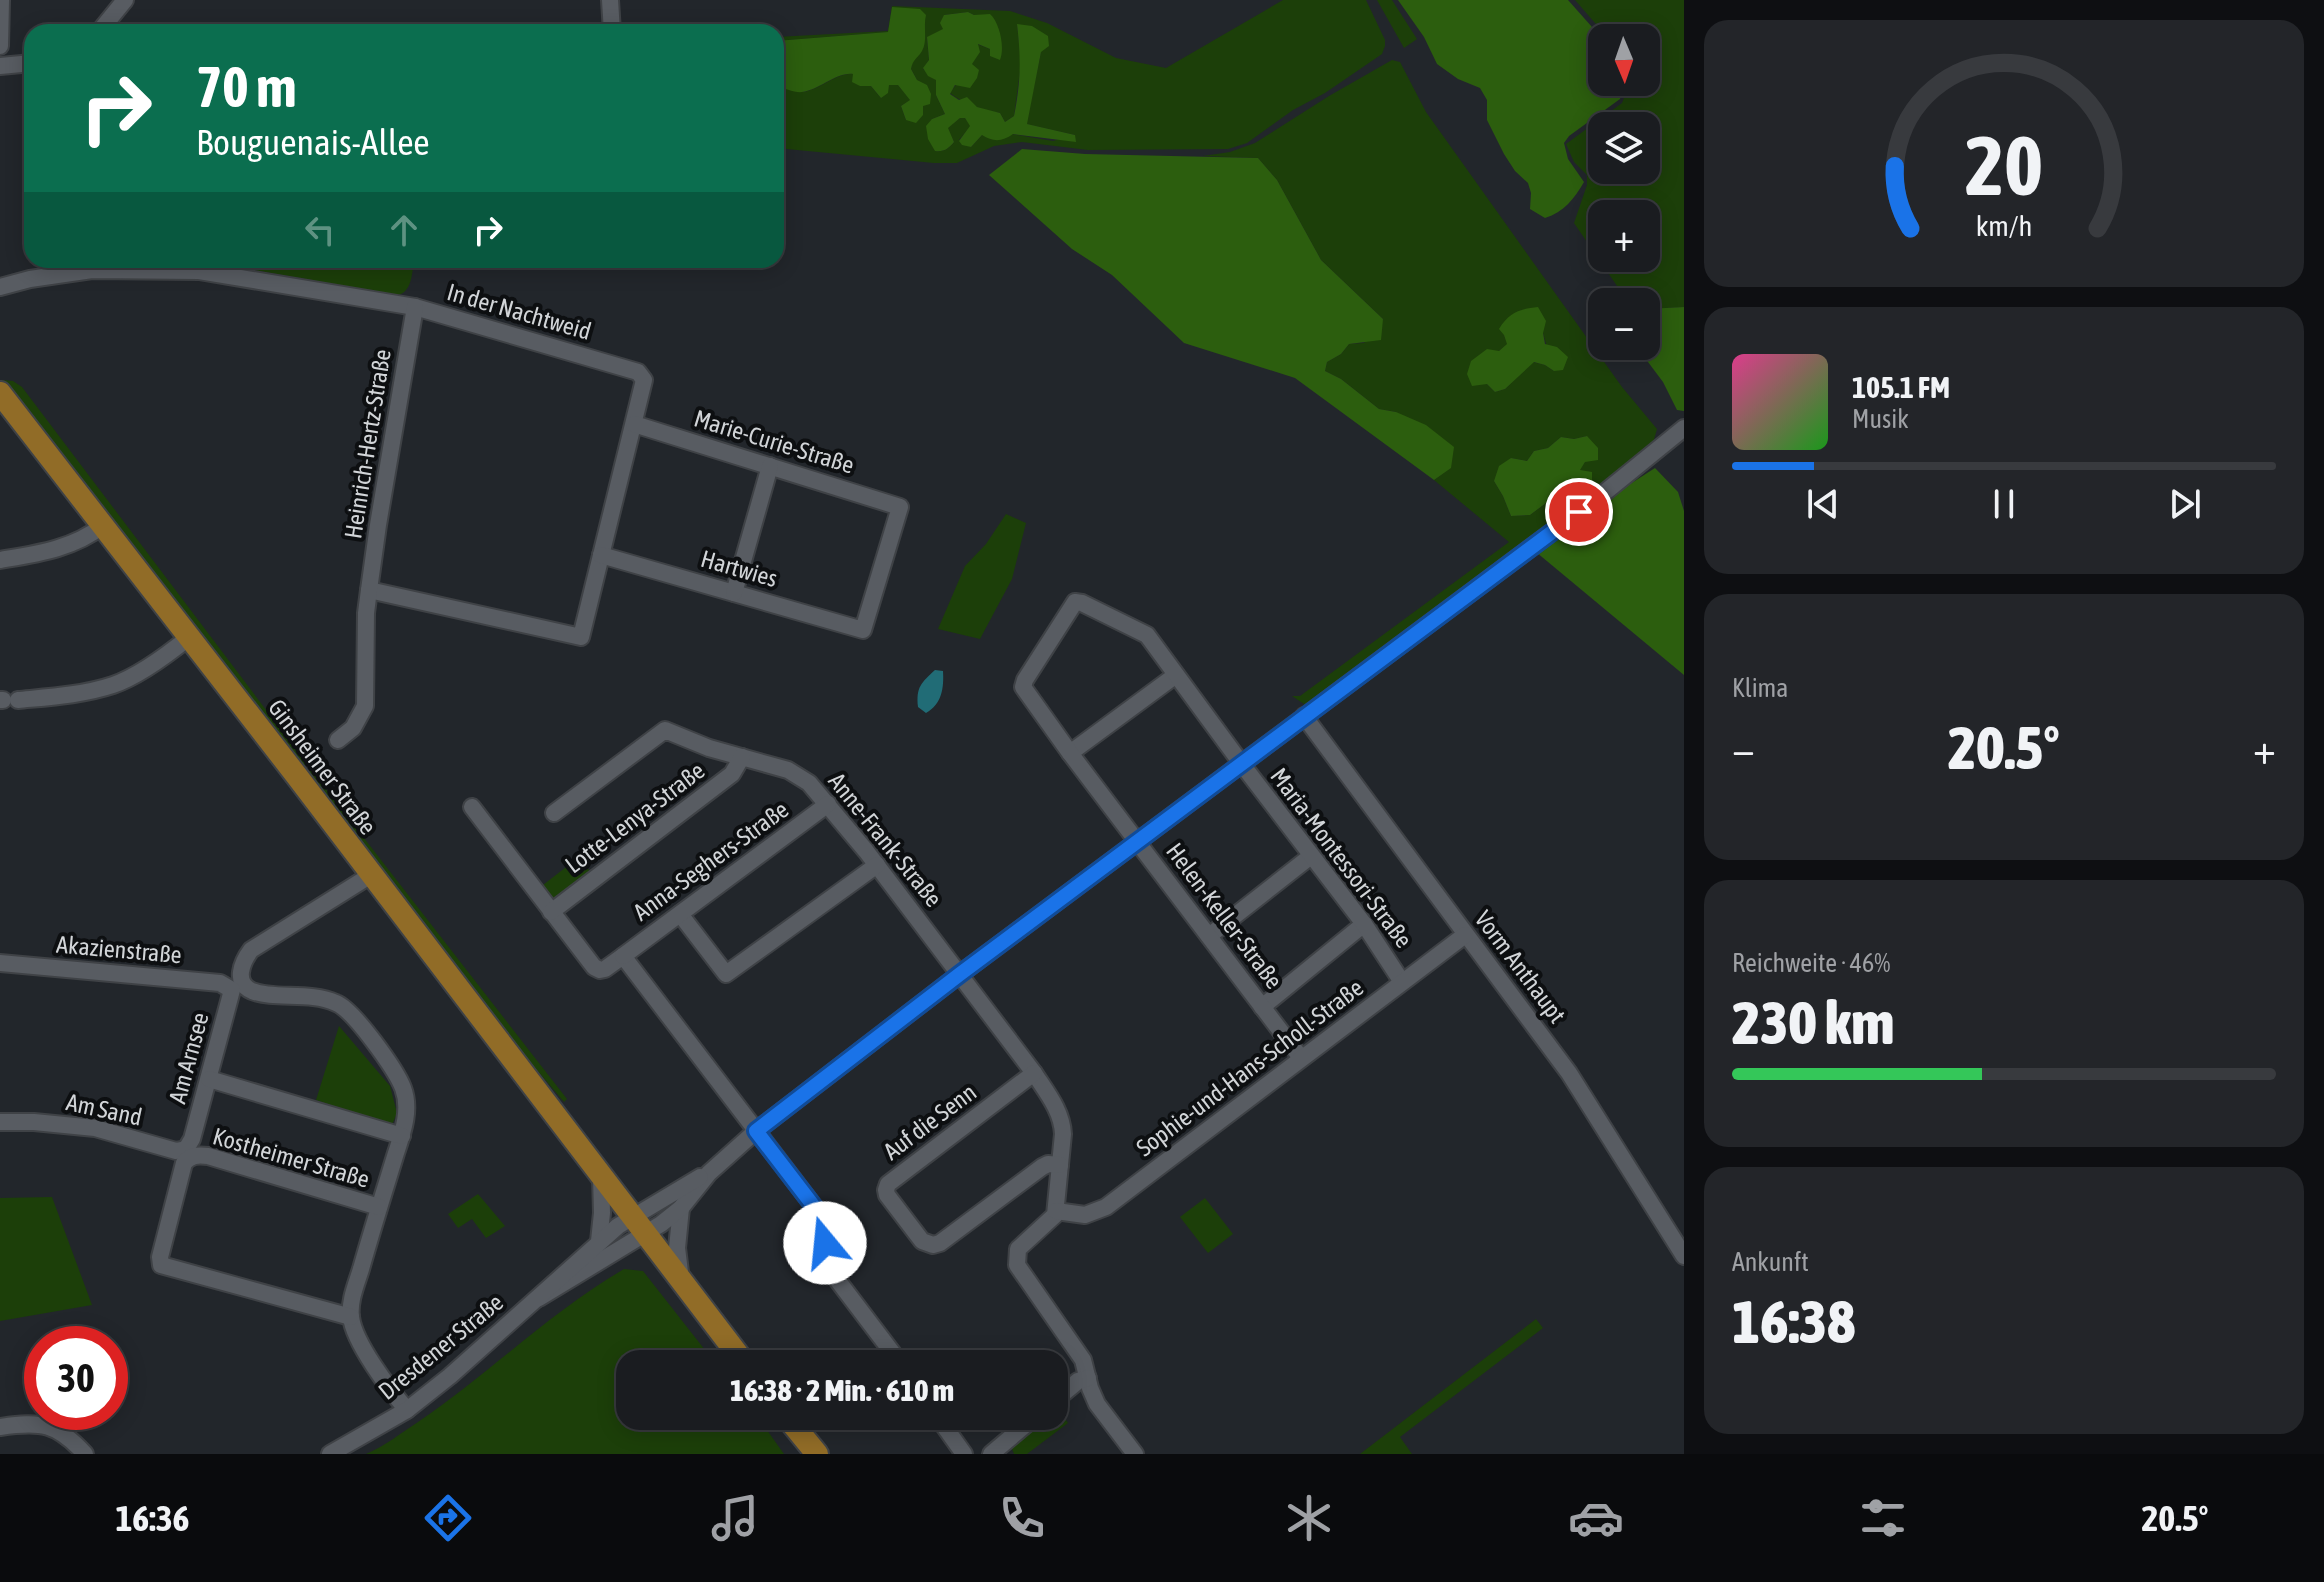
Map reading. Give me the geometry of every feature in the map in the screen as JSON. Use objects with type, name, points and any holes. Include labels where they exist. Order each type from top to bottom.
[{"type":"main road","name":"Ginsheimer Straße","points":[[0,393],[734,1350]]},
{"type":"main road","points":[[797,1430],[817,1454]]},
{"type":"street","points":[[0,46],[1,0]]},
{"type":"street","points":[[106,24],[125,0]]},
{"type":"street","points":[[610,0],[612,24]]},
{"type":"street","points":[[0,66],[24,64]]},
{"type":"street","name":"In der Nachtweid","points":[[0,287],[30,279],[92,270],[179,270],[415,307],[638,372],[644,380],[634,424]]},
{"type":"street","name":"Heinrich-Hertz-Straße","points":[[338,740],[353,728],[365,706],[366,613],[415,307]]},
{"type":"street","points":[[369,590],[581,637],[634,424]]},
{"type":"street","name":"Marie-Curie-Straße","points":[[634,424],[900,507],[863,630]]},
{"type":"street","points":[[639,1226],[709,1173],[756,1131],[960,974],[1604,493],[1684,428]]},
{"type":"street","points":[[734,593],[770,466]]},
{"type":"street","points":[[0,560],[47,552],[76,541],[102,526]]},
{"type":"street","name":"Hartwies","points":[[601,555],[863,630]]},
{"type":"street","name":"Maria-Montessori-Straße","points":[[1070,753],[1023,687],[1075,602],[1147,635],[1364,924],[1402,982]]},
{"type":"street","points":[[7,700],[63,696],[114,684],[146,667],[188,638]]},
{"type":"street","points":[[1070,753],[1176,675]]},
{"type":"street","name":"Vorm Anthaupt","points":[[1304,716],[1569,1073],[1684,1256]]},
{"type":"street","name":"Anne-Frank-Straße","points":[[554,813],[665,730],[709,748],[788,770],[809,783],[877,865],[960,974],[1034,1073],[1059,1112],[1063,1124],[1056,1211]]},
{"type":"street","name":"Helen-Keller-Straße","points":[[1070,753],[1301,1058]]},
{"type":"street","name":"Lotte-Lenya-Straße","points":[[551,912],[732,774],[742,757]]},
{"type":"street","name":"Anna-Seghers-Straße","points":[[623,956],[828,804]]},
{"type":"street","points":[[472,807],[594,967],[605,969],[623,956],[822,1217],[826,1231],[824,1255],[829,1269],[890,1350]]},
{"type":"street","points":[[1209,936],[1311,856]]},
{"type":"street","points":[[680,914],[726,974],[877,865]]},
{"type":"street","points":[[237,986],[244,959],[251,950],[371,875]]},
{"type":"street","points":[[1262,1007],[1364,924]]},
{"type":"street","name":"Sophie-und-Hans-Scholl-Straße","points":[[1056,1211],[1085,1215],[1106,1207],[1465,935]]},
{"type":"street","name":"Akazienstraße","points":[[0,963],[220,983],[253,991],[315,997],[338,1003],[350,1013],[396,1072],[407,1105],[402,1136],[351,1305],[351,1317]]},
{"type":"street","name":"Am Arnsee","points":[[192,1139],[237,986]]},
{"type":"street","name":"Auf die Senn","points":[[1034,1073],[888,1184],[887,1195],[922,1241],[933,1245],[940,1243],[1042,1167],[1060,1165]]},
{"type":"street","points":[[209,1079],[402,1136]]},
{"type":"street","name":"Am Sand","points":[[0,1122],[95,1128],[176,1151],[186,1149],[192,1139]]},
{"type":"street","name":"Kostheimer Straße","points":[[351,1317],[161,1265],[160,1257],[184,1163],[190,1157],[208,1156],[379,1207]]},
{"type":"street","points":[[639,1226],[681,1208],[709,1173]]},
{"type":"street","points":[[599,1241],[603,1200],[601,1174]]},
{"type":"street","points":[[681,1208],[677,1248],[681,1281]]},
{"type":"street","points":[[1056,1211],[1053,1218],[1018,1249],[1017,1265],[1083,1360],[1097,1404],[1135,1454]]},
{"type":"street","name":"Dresdener Straße","points":[[330,1454],[407,1410],[450,1376],[599,1241],[639,1226]]},
{"type":"street","name":"Dresdener Straße","points":[[539,1298],[639,1226]]},
{"type":"street","points":[[351,1317],[358,1338],[393,1394],[407,1410]]},
{"type":"street","points":[[1068,1389],[1088,1378]]},
{"type":"street","points":[[0,1427],[49,1425],[69,1437],[85,1454]]},
{"type":"street","points":[[947,1430],[964,1454]]},
{"type":"street","points":[[991,1454],[1019,1430]]},
{"type":"green space","points":[[1283,0],[1366,0],[1385,40],[1382,54],[1247,143],[1228,149],[1088,150],[1022,142],[994,146],[957,163],[934,163],[784,149],[784,88],[803,92],[841,76],[854,74],[860,86],[871,86],[881,98],[889,85],[898,85],[911,100],[901,106],[906,120],[917,80],[911,69],[912,60],[922,50],[889,32],[784,40],[784,37],[888,31],[892,6],[1010,11],[1047,23],[1116,58],[1166,68]],"holes":[[[968,12],[974,15],[1000,60],[990,49],[977,44],[971,64],[950,93],[974,106],[1000,113],[1005,122],[1014,116],[1021,63],[1017,24],[1041,52],[1026,124],[1075,135],[1053,141],[1012,134],[982,135],[971,147],[959,140],[971,126],[965,118],[960,118],[947,128],[954,142],[946,150],[935,151],[932,119],[945,114],[936,95],[937,80],[923,69],[929,60],[927,38],[944,29],[944,15]]]},
{"type":"green space","points":[[1377,0],[1392,0],[1417,39],[1404,48]]},
{"type":"green space","points":[[1398,0],[1568,0],[1589,24],[1588,96],[1621,96],[1602,112],[1588,112],[1588,122],[1564,143],[1568,159],[1584,182],[1563,208],[1545,218],[1530,209],[1528,183],[1504,154],[1487,120],[1487,100],[1480,88],[1458,79],[1437,64],[1424,37]]},
{"type":"green space","points":[[1575,0],[1684,0],[1684,307],[1660,308],[1660,288],[1618,288],[1607,272],[1660,272],[1660,200],[1588,200],[1588,243],[1574,223],[1587,185],[1587,175],[1574,162],[1566,144],[1588,128],[1588,184],[1660,184],[1660,112],[1610,112],[1622,103],[1625,96],[1660,96],[1660,24],[1596,24]]},
{"type":"green space","points":[[892,7],[920,9],[926,15],[924,47],[911,69],[917,80],[927,85],[931,94],[930,104],[923,106],[923,115],[916,123],[906,120],[901,106],[910,100],[898,85],[889,85],[888,93],[881,98],[871,86],[852,82],[853,74],[847,74],[802,92],[784,88],[784,40],[888,32]]},
{"type":"green space","points":[[968,12],[974,15],[990,14],[994,18],[1001,36],[1000,60],[990,56],[990,49],[978,44],[980,52],[972,64],[979,70],[977,78],[970,88],[955,85],[950,94],[959,100],[967,97],[977,107],[1000,113],[1005,122],[1014,116],[1020,70],[1017,24],[1032,26],[1048,36],[1049,46],[1041,52],[1027,124],[1075,135],[1076,142],[1013,134],[994,140],[982,135],[971,147],[959,141],[970,126],[965,118],[960,118],[948,128],[954,142],[946,150],[935,151],[928,139],[926,126],[932,119],[945,114],[936,95],[936,80],[928,76],[923,68],[929,60],[927,37],[943,29],[940,23],[944,15]]},
{"type":"green space","points":[[1392,60],[1400,62],[1426,112],[1588,339],[1588,360],[1603,360],[1657,429],[1651,450],[1313,701],[1304,704],[1292,696],[1300,696],[1509,542],[1434,480],[1450,468],[1396,412],[1379,409],[1341,379],[1325,371],[1327,362],[1341,354],[1349,344],[1364,343],[1383,319],[1321,260],[1277,180],[1258,158],[1203,156],[1230,152],[1255,143]],"holes":[[[1543,333],[1554,371],[1533,362],[1505,389],[1495,392],[1487,384],[1499,351],[1508,344],[1504,335]],[[1587,436],[1585,462],[1562,491],[1530,515],[1511,516],[1494,481],[1511,458],[1527,461],[1534,451],[1548,448],[1561,437],[1574,439]]]},
{"type":"green space","points":[[1022,149],[1085,154],[1258,158],[1277,180],[1321,260],[1383,319],[1381,340],[1349,344],[1341,354],[1327,362],[1325,371],[1341,379],[1379,409],[1396,412],[1426,425],[1454,447],[1451,468],[1434,480],[1295,378],[1184,343],[1112,275],[1072,249],[989,175]]},
{"type":"green space","points":[[242,268],[413,268],[406,291],[397,295]]},
{"type":"green space","points":[[1538,307],[1546,321],[1543,333],[1545,344],[1557,347],[1568,357],[1563,370],[1554,371],[1534,362],[1505,389],[1495,392],[1487,384],[1472,386],[1467,374],[1471,361],[1487,349],[1499,351],[1507,344],[1499,329],[1507,319],[1520,311]]},
{"type":"green space","points":[[1684,307],[1684,411],[1677,410],[1663,382],[1646,360],[1660,360],[1660,308]]},
{"type":"green space","points":[[3,380],[13,381],[22,387],[307,764],[300,769]]},
{"type":"green space","points":[[1587,436],[1598,448],[1598,460],[1585,462],[1580,470],[1592,472],[1592,480],[1580,494],[1562,491],[1530,515],[1511,516],[1494,481],[1499,466],[1511,458],[1527,461],[1534,451],[1548,448],[1561,437],[1574,439]]},
{"type":"green space","points":[[1655,468],[1678,492],[1684,511],[1684,675],[1536,552],[1574,520]]},
{"type":"green space","points":[[1006,514],[1026,523],[1012,579],[980,639],[938,629],[965,566],[986,544]]},
{"type":"green space","points":[[311,770],[567,1099],[564,1102],[498,1024],[304,775]]},
{"type":"green space","points":[[579,857],[592,874],[556,902],[543,885]]},
{"type":"green space","points":[[339,1026],[390,1086],[397,1113],[392,1125],[316,1100]]},
{"type":"green space","points":[[478,1194],[505,1226],[486,1238],[472,1219],[458,1228],[448,1214]]},
{"type":"green space","points":[[52,1197],[92,1305],[0,1321],[0,1198]]},
{"type":"green space","points":[[1205,1198],[1233,1234],[1208,1253],[1180,1217]]},
{"type":"green space","points":[[624,1269],[643,1271],[705,1350],[616,1350],[616,1430],[767,1430],[784,1454],[366,1454],[444,1403],[597,1286]]},
{"type":"green space","points":[[1536,1319],[1543,1328],[1400,1437],[1412,1454],[1360,1454]]},
{"type":"green space","points":[[1028,1430],[1059,1430],[1027,1454],[1014,1454],[1010,1444]]},
{"type":"water","points":[[935,670],[943,671],[942,689],[936,705],[926,713],[918,707],[919,690]]},
{"type":"route","points":[[825,1243],[822,1217],[756,1131],[960,974],[1579,512]]}]
